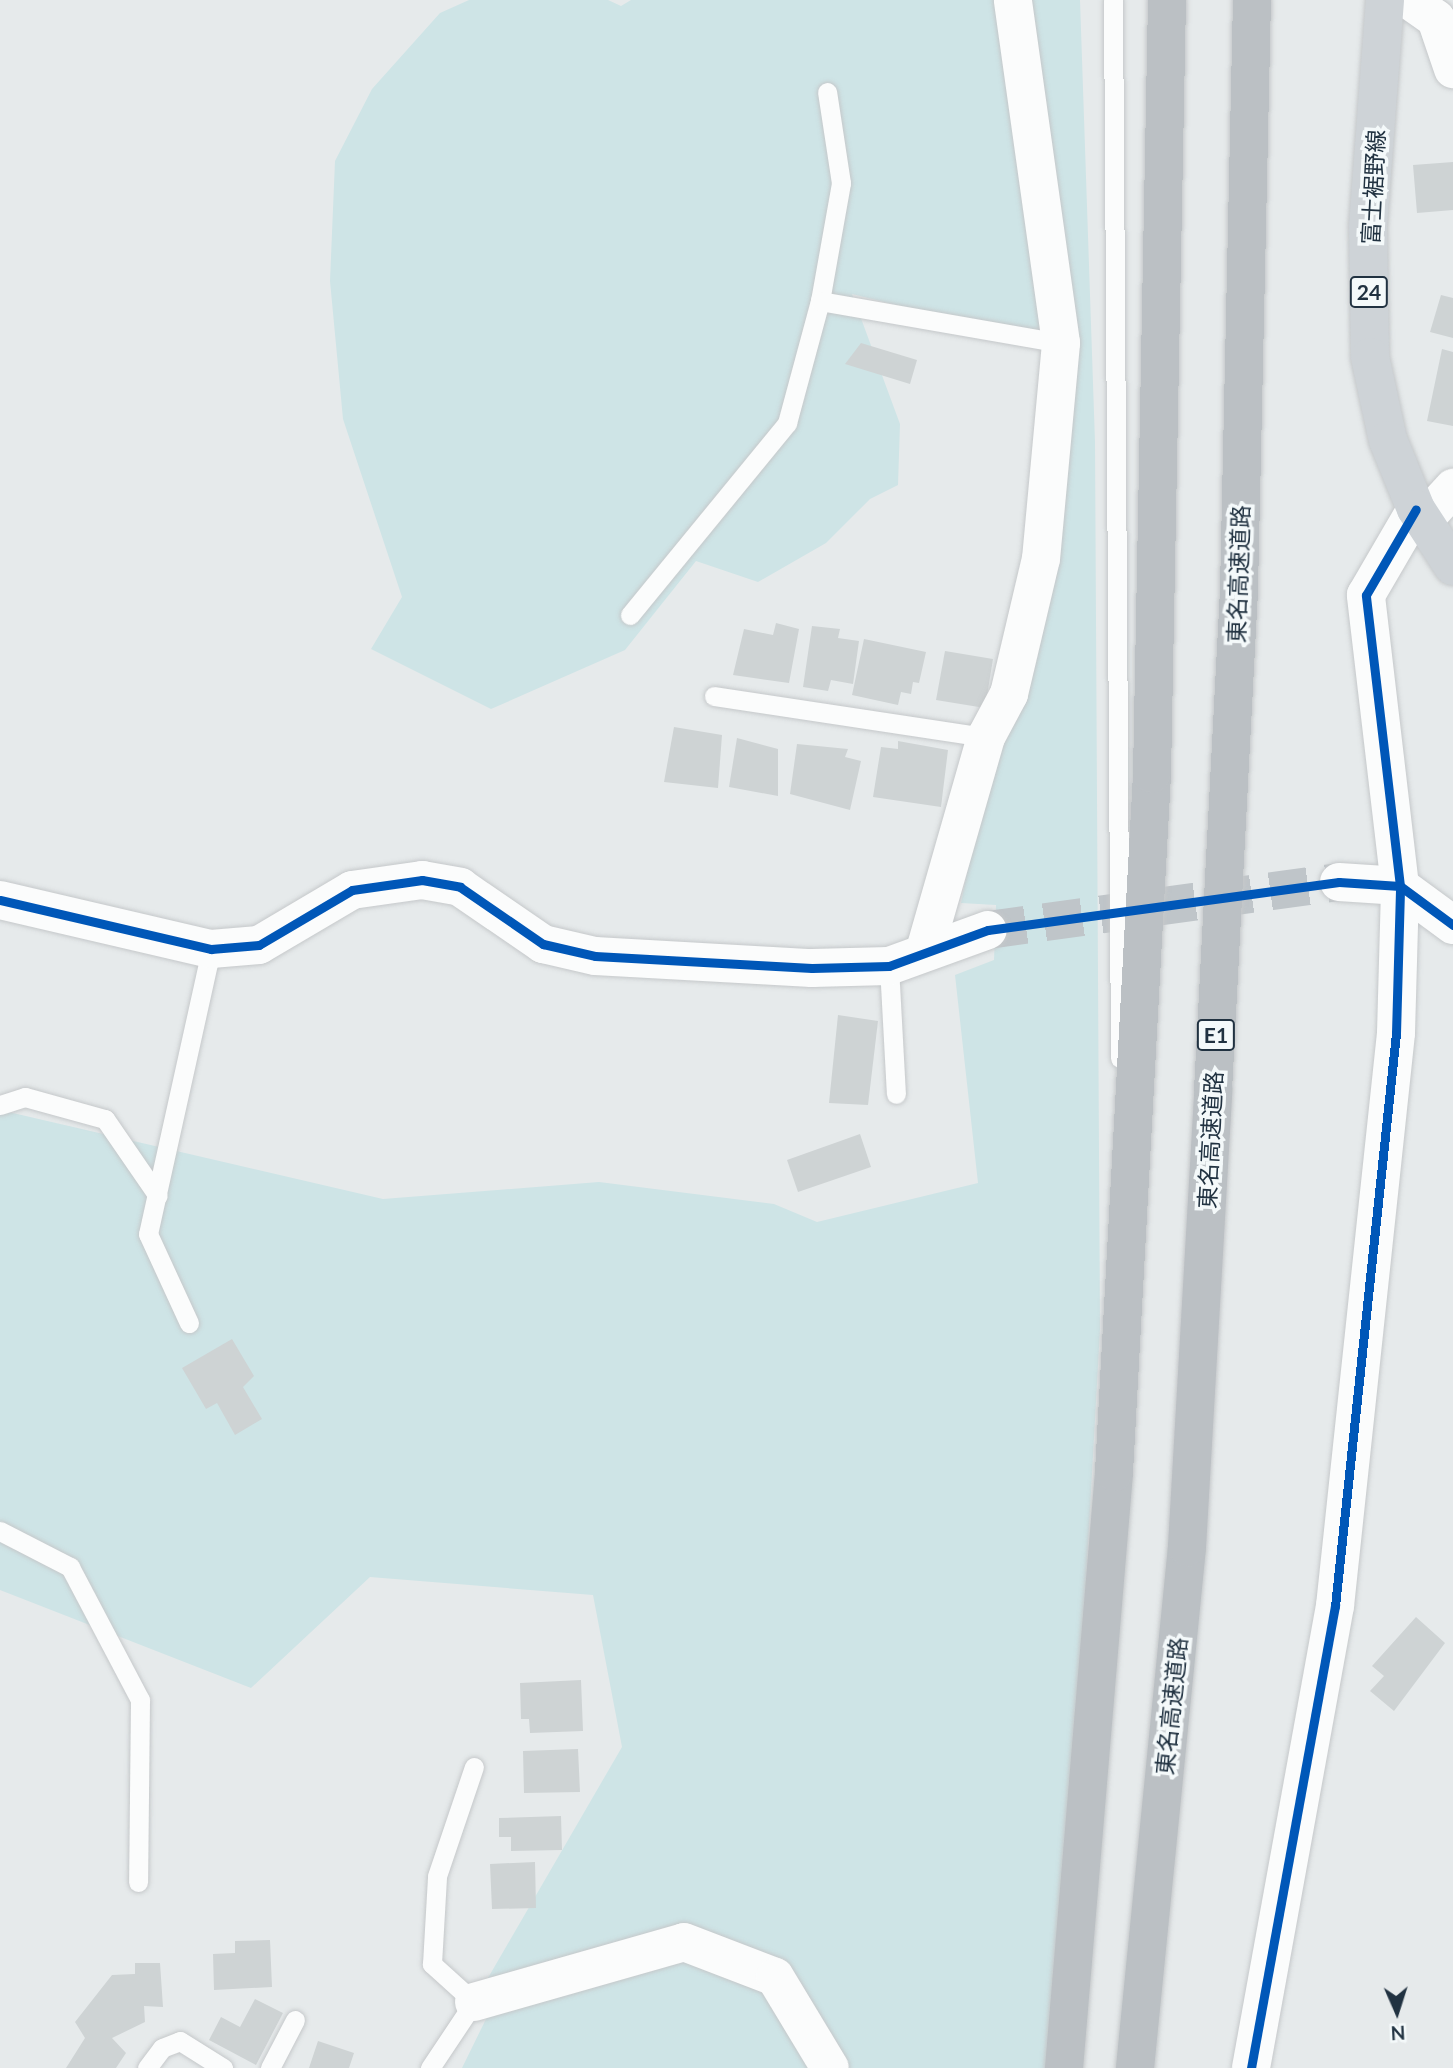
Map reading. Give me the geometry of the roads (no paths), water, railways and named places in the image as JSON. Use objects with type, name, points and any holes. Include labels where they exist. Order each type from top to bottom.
[{"type":"highway","points":[[1064,2068],[1114,1472],[1152,774],[1167,0]]},
{"type":"highway","name":"東名高速道路","points":[[1135,2068],[1187,1547],[1213,1090],[1239,590],[1252,0]]},
{"type":"main road","name":"富士裾野線","points":[[1385,0],[1368,226],[1370,357],[1388,440],[1419,515],[1453,566]]},
{"type":"street","points":[[925,950],[986,737],[1009,694],[1041,559],[1061,343],[1013,0]]},
{"type":"street","points":[[1409,0],[1436,19],[1453,69]]},
{"type":"street","points":[[1251,2068],[1335,1606],[1396,1033],[1400,886],[1366,595],[1419,515],[1453,488]]},
{"type":"street","points":[[0,900],[211,949],[259,945],[352,890],[422,880],[460,887],[543,944],[595,956],[889,966],[925,950],[988,930]]},
{"type":"street","points":[[1339,883],[1400,886],[1453,925]]},
{"type":"street","points":[[474,2002],[684,1942],[775,1977],[815,2060]]},
{"type":"lane","points":[[1113,0],[1115,925],[1126,1241]]},
{"type":"lane","points":[[630,615],[787,423],[820,301],[841,183],[827,92]]},
{"type":"lane","points":[[820,301],[1061,343]]},
{"type":"lane","points":[[714,696],[986,737]]},
{"type":"lane","points":[[189,1323],[148,1234],[211,949]]},
{"type":"lane","points":[[889,966],[896,1094]]},
{"type":"lane","points":[[0,1105],[25,1097],[105,1119],[158,1196]]},
{"type":"lane","points":[[0,1531],[70,1567],[140,1700],[138,1882]]},
{"type":"lane","points":[[430,2068],[474,2002],[432,1964],[437,1876],[474,1767]]},
{"type":"lane","points":[[270,2068],[295,2020]]},
{"type":"lane","points":[[147,2068],[162,2048],[180,2040],[223,2068]]},
{"type":"tunnel","points":[[988,930],[1339,882]]}]
